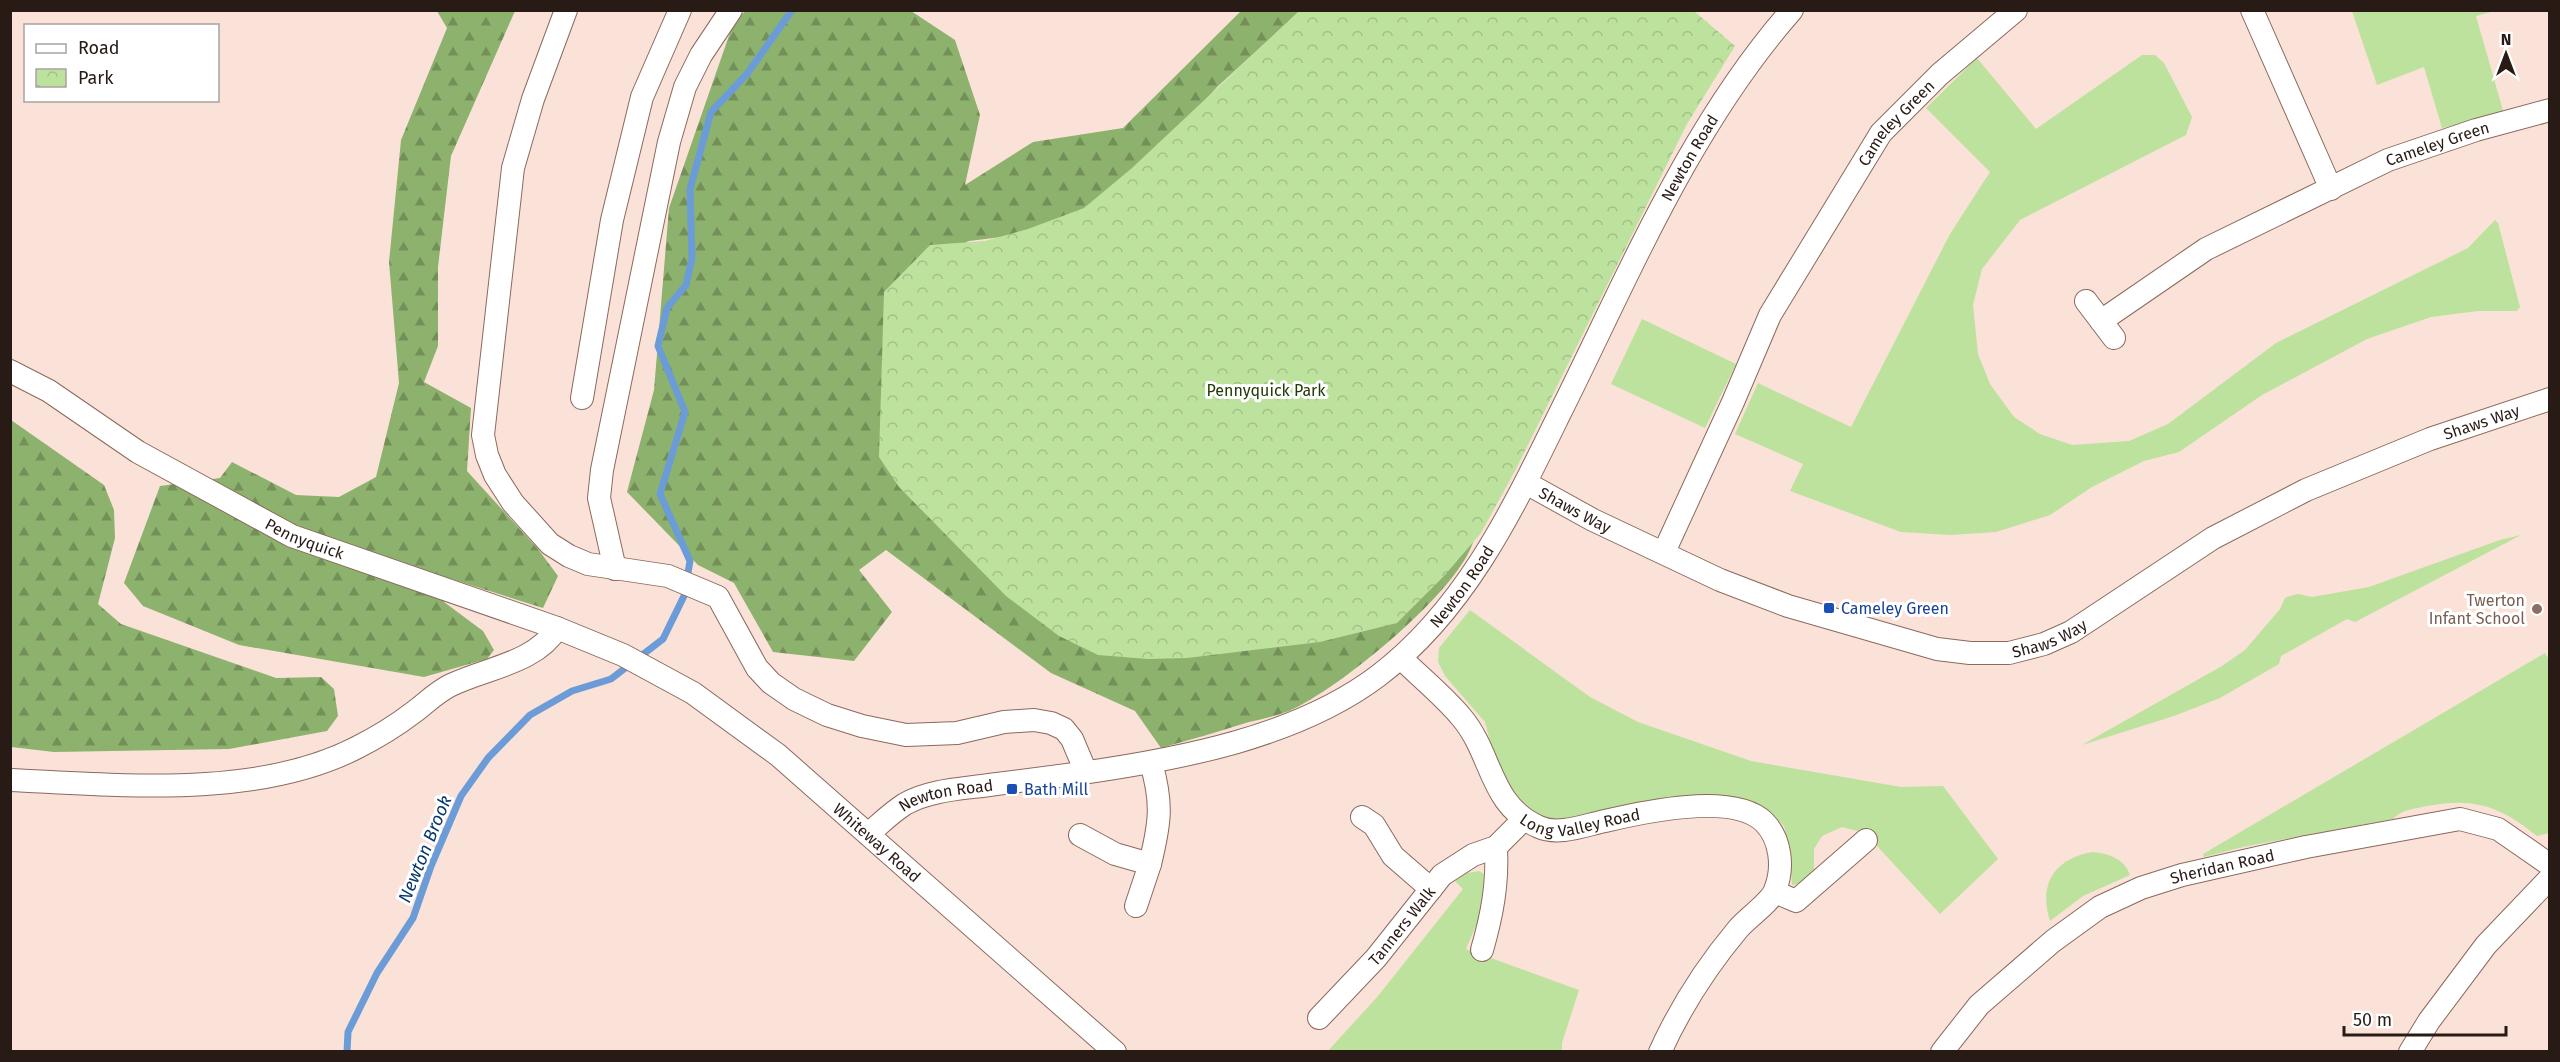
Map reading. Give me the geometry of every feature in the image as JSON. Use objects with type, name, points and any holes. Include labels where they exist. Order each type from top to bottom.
[{"type":"street","points":[[566,10],[533,99],[513,168],[483,435],[487,455],[495,475],[513,502],[550,544],[569,556],[588,564],[668,576],[718,597],[726,607],[757,668],[771,683],[794,699],[826,715],[861,726],[906,735],[957,733],[1004,722],[1034,720],[1052,723],[1064,729],[1072,740],[1086,772]]},
{"type":"street","points":[[582,398],[612,220],[642,97],[680,10]]},
{"type":"street","points":[[615,568],[599,498],[602,470],[669,142],[685,87],[701,56],[731,10]]},
{"type":"street","name":"Newton Road","points":[[868,834],[905,804],[942,791],[1150,762],[1272,730],[1311,715],[1375,678],[1401,658],[1434,626],[1484,559],[1526,483],[1678,177],[1761,45],[1792,10]]},
{"type":"street","name":"Cameley Green","points":[[1664,552],[1770,315],[1881,133],[1940,74],[2016,10]]},
{"type":"street","points":[[2252,10],[2331,189]]},
{"type":"street","name":"Cameley Green","points":[[2085,301],[2107,329],[2206,249],[2388,160],[2476,130],[2550,110]]},
{"type":"street","name":"Pennyquick","points":[[10,371],[49,391],[138,452],[292,536],[557,628],[623,655]]},
{"type":"street","name":"Shaws Way","points":[[1526,483],[1593,520],[1720,580],[1788,606],[1937,649],[1970,653],[2009,652],[2044,644],[2071,632],[2213,538],[2306,490],[2430,439],[2550,399]]},
{"type":"street","points":[[10,780],[169,786],[255,778],[312,767],[357,748],[412,714],[449,686],[537,650],[550,639],[557,628]]},
{"type":"street","name":"Whiteway Road","points":[[623,655],[657,671],[693,693],[778,754],[1115,1052]]},
{"type":"street","name":"Long Valley Road","points":[[1401,658],[1463,718],[1475,738],[1497,788],[1508,805],[1524,819],[1541,828],[1561,831],[1650,810],[1728,806],[1748,812],[1764,822],[1777,843],[1781,861],[1775,892]]},
{"type":"street","points":[[1136,906],[1160,824],[1160,805],[1150,762]]},
{"type":"street","points":[[1362,817],[1374,825],[1393,856],[1431,889]]},
{"type":"street","name":"Tanners Walk","points":[[1319,1018],[1376,958],[1443,875],[1473,855],[1496,846],[1524,819]]},
{"type":"street","name":"Sheridan Road","points":[[1942,1052],[1979,1005],[2053,941],[2100,908],[2141,888],[2182,875],[2306,846],[2460,819],[2498,829],[2550,865]]},
{"type":"street","points":[[1080,835],[1115,854],[1150,864]]},
{"type":"street","points":[[1660,1052],[1690,994],[1738,928],[1775,892],[1796,901],[1866,840]]},
{"type":"street","points":[[1482,950],[1494,905],[1498,876],[1496,846]]},
{"type":"street","points":[[2410,1052],[2429,1021],[2486,945],[2550,878]]},
{"type":"green space","points":[[437,11],[515,11],[451,156],[438,267],[438,346],[424,382],[471,408],[467,471],[538,549],[558,576],[543,608],[442,576],[444,602],[483,631],[494,650],[487,659],[424,677],[239,645],[143,606],[124,583],[160,486],[220,478],[232,462],[296,495],[339,497],[376,477],[399,383],[389,262],[401,140],[447,28]]},
{"type":"green space","points":[[745,11],[911,11],[955,40],[980,115],[965,185],[1033,142],[1123,128],[1241,11],[1300,11],[1217,87],[1163,148],[1088,211],[1018,235],[969,241],[929,259],[1474,539],[1464,560],[1446,584],[1423,610],[1366,661],[1310,700],[1289,711],[1161,748],[1135,711],[1051,673],[886,550],[859,570],[892,612],[854,661],[773,652],[734,583],[698,565],[627,492],[654,390],[669,208],[732,27]]},
{"type":"green space","name":"Pennyquick Park","points":[[1299,11],[1694,11],[1735,46],[1687,124],[1516,469],[1481,533],[1444,576],[1397,623],[1320,642],[1187,658],[1148,659],[1098,655],[1059,636],[1006,596],[899,487],[879,457],[884,292],[930,245],[985,241],[1028,229],[1084,208],[1132,168]]},
{"type":"green space","points":[[2352,11],[2495,11],[2476,16],[2504,114],[2442,128],[2424,67],[2377,85]]},
{"type":"green space","points":[[2142,55],[2155,55],[2164,63],[2192,117],[2186,135],[2020,220],[1982,269],[1973,305],[1978,354],[1990,384],[2014,417],[2040,434],[2072,445],[2129,441],[2168,424],[2276,343],[2468,248],[2495,220],[2498,223],[2520,307],[2517,311],[2478,311],[2431,317],[2367,339],[2262,395],[2179,452],[2144,461],[2092,487],[2050,515],[1996,532],[1950,535],[1901,532],[1790,491],[1803,464],[1735,434],[1758,383],[1851,427],[1950,234],[1990,172],[1926,108],[1977,58],[2036,129]]},
{"type":"green space","points":[[1642,319],[1736,364],[1705,428],[1611,384]]},
{"type":"green space","points":[[11,420],[104,485],[114,510],[115,538],[98,604],[121,624],[276,678],[321,677],[334,689],[338,716],[327,731],[229,749],[54,752],[11,747]]},
{"type":"green space","points":[[2521,535],[2355,622],[2347,619],[2281,656],[2279,664],[2220,698],[2174,716],[2082,745],[2222,666],[2245,650],[2280,609],[2285,598],[2298,594],[2312,597],[2369,587],[2500,540]]},
{"type":"green space","points":[[1470,610],[1590,697],[1638,722],[1751,761],[1901,787],[1943,786],[1998,859],[1940,914],[1865,833],[1842,827],[1822,836],[1814,849],[1814,872],[1807,882],[1792,885],[1789,847],[1784,826],[1767,809],[1725,797],[1649,800],[1562,822],[1530,816],[1502,787],[1485,722],[1445,676],[1438,662],[1439,648]]},
{"type":"green space","points":[[2545,653],[2550,661],[2549,833],[2537,836],[2511,817],[2486,806],[2444,803],[2408,810],[2393,819],[2243,847],[2204,857],[2203,854]]},
{"type":"green space","points":[[2093,852],[2105,854],[2120,861],[2130,875],[2083,896],[2050,921],[2046,895],[2053,875],[2069,860]]},
{"type":"green space","points":[[1479,871],[1484,874],[1483,909],[1466,949],[1579,990],[1562,1043],[1562,1051],[1327,1052],[1378,996],[1463,889],[1455,881],[1467,873]]},
{"type":"waterway","name":"Newton Brook","points":[[347,1052],[348,1032],[377,973],[413,918],[431,866],[461,796],[488,758],[530,715],[572,691],[611,679],[663,639],[684,596],[690,561],[660,494],[685,412],[658,346],[667,308],[686,285],[692,258],[690,189],[711,112],[747,74],[792,10]]},
{"type":"place","name":"Cameley Green","points":[[1829,608]]},
{"type":"place","name":"Twerton Infant School","points":[[2537,609]]},
{"type":"place","name":"Bath Mill","points":[[1012,789]]}]
